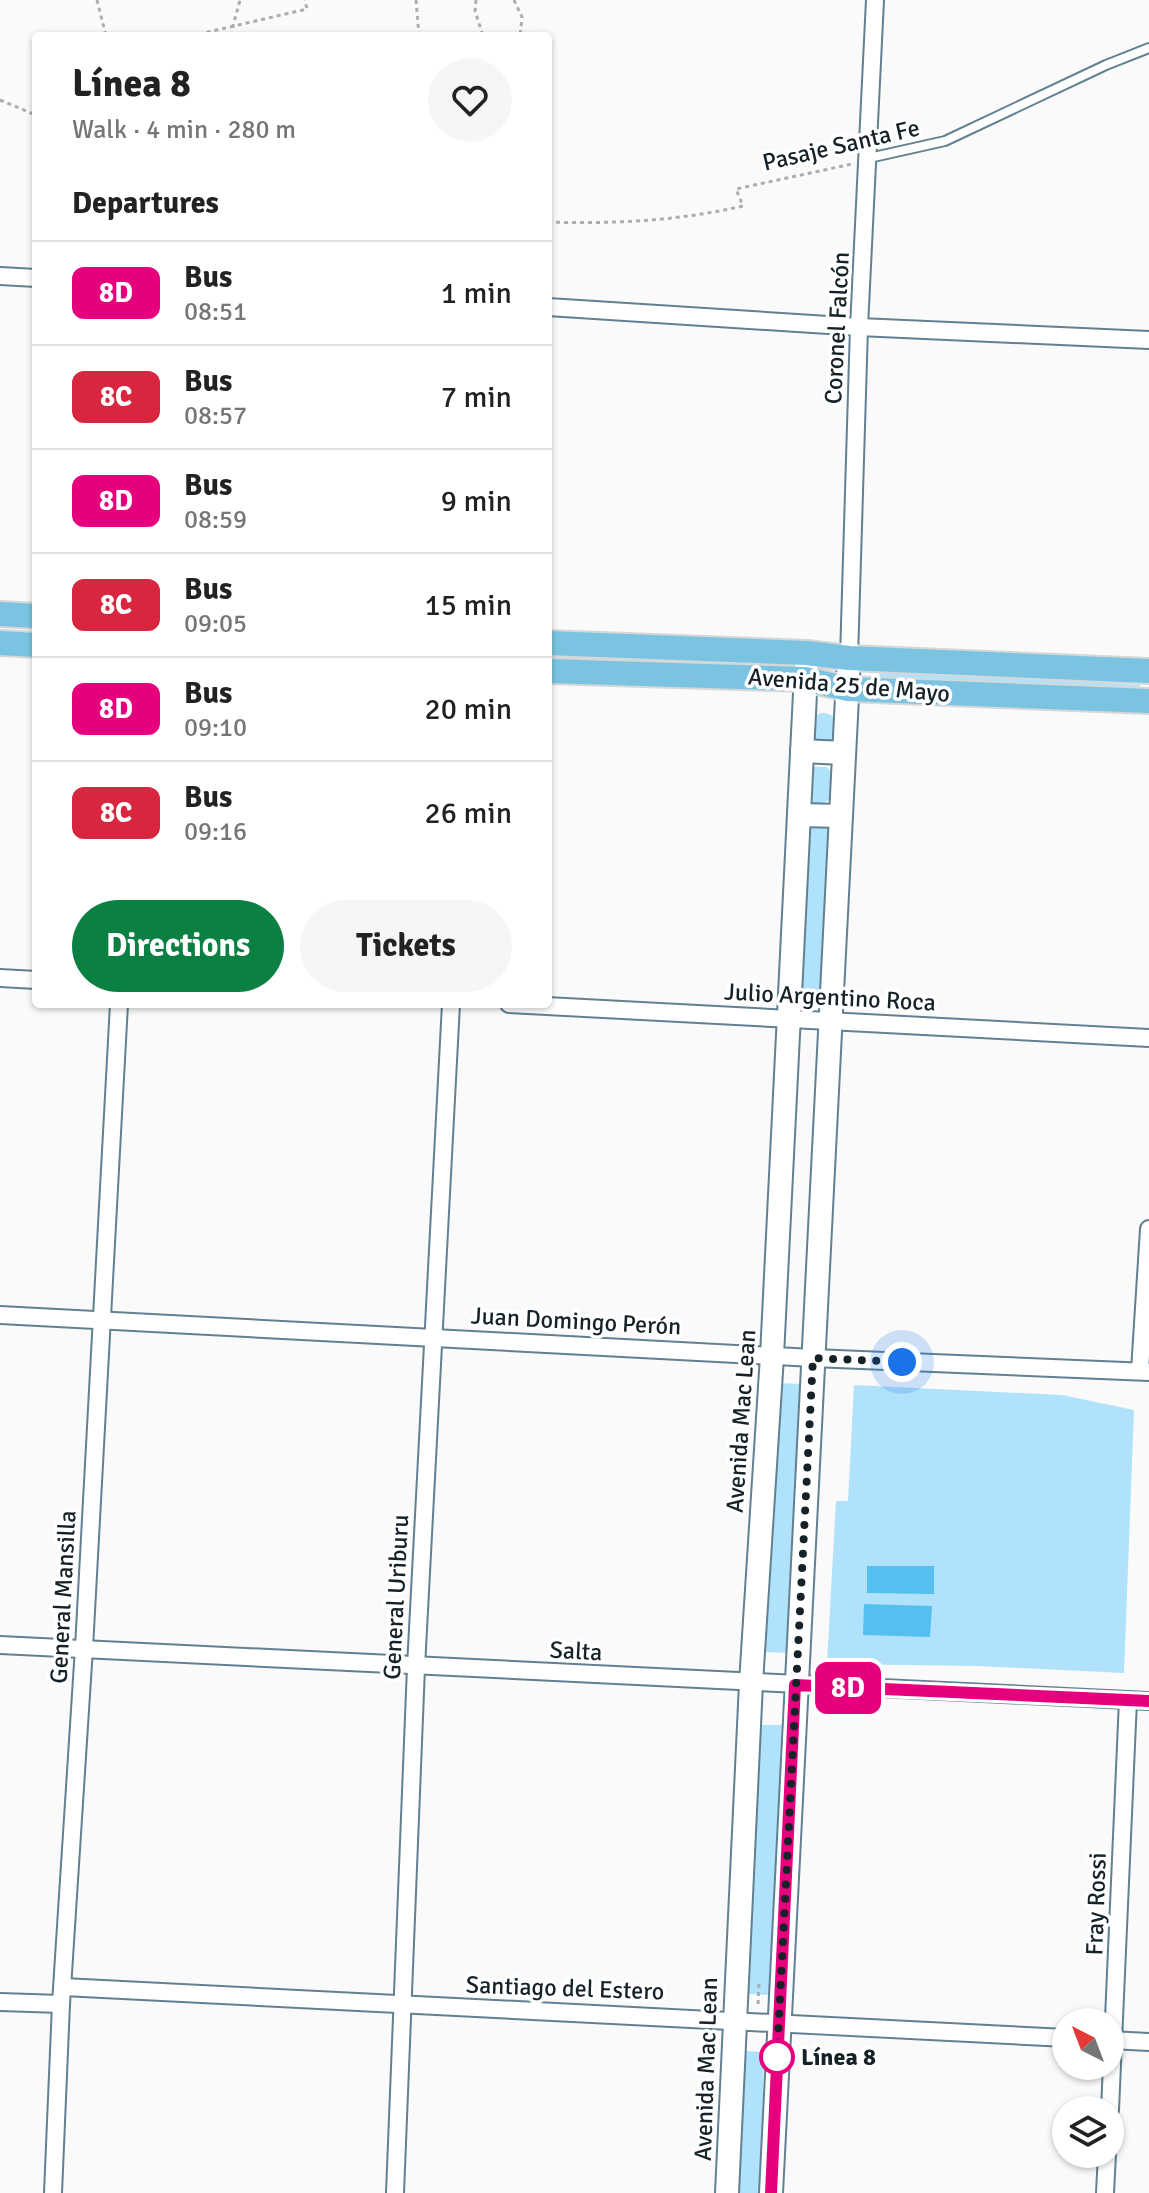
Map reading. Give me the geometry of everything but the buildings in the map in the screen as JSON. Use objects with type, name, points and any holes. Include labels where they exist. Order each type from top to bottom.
[{"type":"main road","points":[[0,614],[32,616]]},
{"type":"main road","points":[[0,643],[32,645]]},
{"type":"main road","name":"Avenida 25 de Mayo","points":[[552,643],[1149,671]]},
{"type":"main road","name":"Avenida Mac Lean","points":[[727,2193],[751,1683],[772,1356],[807,653]]},
{"type":"main road","points":[[771,2193],[849,658]]},
{"type":"main road","name":"Avenida 25 de Mayo","points":[[552,671],[805,679],[848,689],[1149,701]]},
{"type":"main road","points":[[802,751],[844,753]]},
{"type":"main road","points":[[799,815],[841,816]]},
{"type":"street","name":"Coronel Falcón","points":[[849,658],[859,327],[875,0]]},
{"type":"street","points":[[0,276],[32,278]]},
{"type":"street","points":[[552,307],[859,327],[1149,340]]},
{"type":"street","points":[[0,978],[32,980]]},
{"type":"street","name":"Julio Argentino Roca","points":[[552,1006],[1149,1038]]},
{"type":"street","name":"General Mansilla","points":[[53,2193],[119,1008]]},
{"type":"street","name":"General Uriburu","points":[[395,2193],[416,1667],[451,1008]]},
{"type":"street","points":[[1144,1372],[1149,1229]]},
{"type":"street","name":"Juan Domingo Perón","points":[[0,1315],[772,1356],[1144,1372]]},
{"type":"street","name":"Salta","points":[[0,1645],[1149,1701]]},
{"type":"street","name":"Fray Rossi","points":[[1114,2008],[1128,1700]]},
{"type":"street","name":"Santiago del Estero","points":[[0,2002],[62,1996],[403,2006],[734,2019],[1052,2037]]},
{"type":"street","points":[[1124,2041],[1149,2042]]},
{"type":"street","points":[[1105,2193],[1106,2168]]},
{"type":"lane","name":"Pasaje Santa Fe","points":[[869,158],[945,141],[1149,48]]},
{"type":"path","points":[[97,0],[105,32]]},
{"type":"path","points":[[233,32],[240,0]]},
{"type":"path","points":[[208,32],[307,9],[305,0]]},
{"type":"path","points":[[416,0],[419,32]]},
{"type":"path","points":[[476,0],[475,11],[482,32]]},
{"type":"path","points":[[514,0],[522,17],[520,32]]},
{"type":"path","points":[[0,100],[32,113]]},
{"type":"path","name":"Pasaje Santa Fe","points":[[552,222],[612,224],[695,217],[743,206],[736,189],[834,170],[869,158]]},
{"type":"shaded area","points":[[552,656],[768,663],[768,670],[552,662]]},
{"type":"shaded area","points":[[879,671],[1140,685],[1141,689],[880,677]]},
{"type":"shaded area","points":[[823,713],[834,718],[839,729],[834,740],[823,745],[812,740],[807,729],[812,718]]},
{"type":"shaded area","points":[[815,767],[826,767],[833,773],[831,798],[823,804],[811,803],[805,795],[807,776]]},
{"type":"shaded area","points":[[810,825],[824,825],[830,833],[823,985],[817,992],[802,990],[798,984],[805,832]]},
{"type":"shaded area","points":[[777,1383],[801,1384],[789,1653],[765,1652]]},
{"type":"shaded area","points":[[854,1385],[1062,1395],[1134,1410],[1124,1673],[977,1666],[827,1664],[836,1501],[848,1501]]},
{"type":"shaded area","points":[[759,1725],[782,1725],[770,1995],[747,1994]]},
{"type":"shaded area","points":[[745,2051],[764,2052],[760,2193],[739,2193]]},
{"type":"water","points":[[867,1566],[934,1566],[934,1594],[867,1593]]},
{"type":"water","points":[[864,1604],[932,1606],[930,1637],[863,1635]]},
{"type":"bus line","name":"8D","points":[[771,2193],[795,1685],[1149,1701]]},
{"type":"place","name":"Línea 8","points":[[777,2057]]},
{"type":"route","points":[[777,2057],[813,1358],[902,1362]]}]
